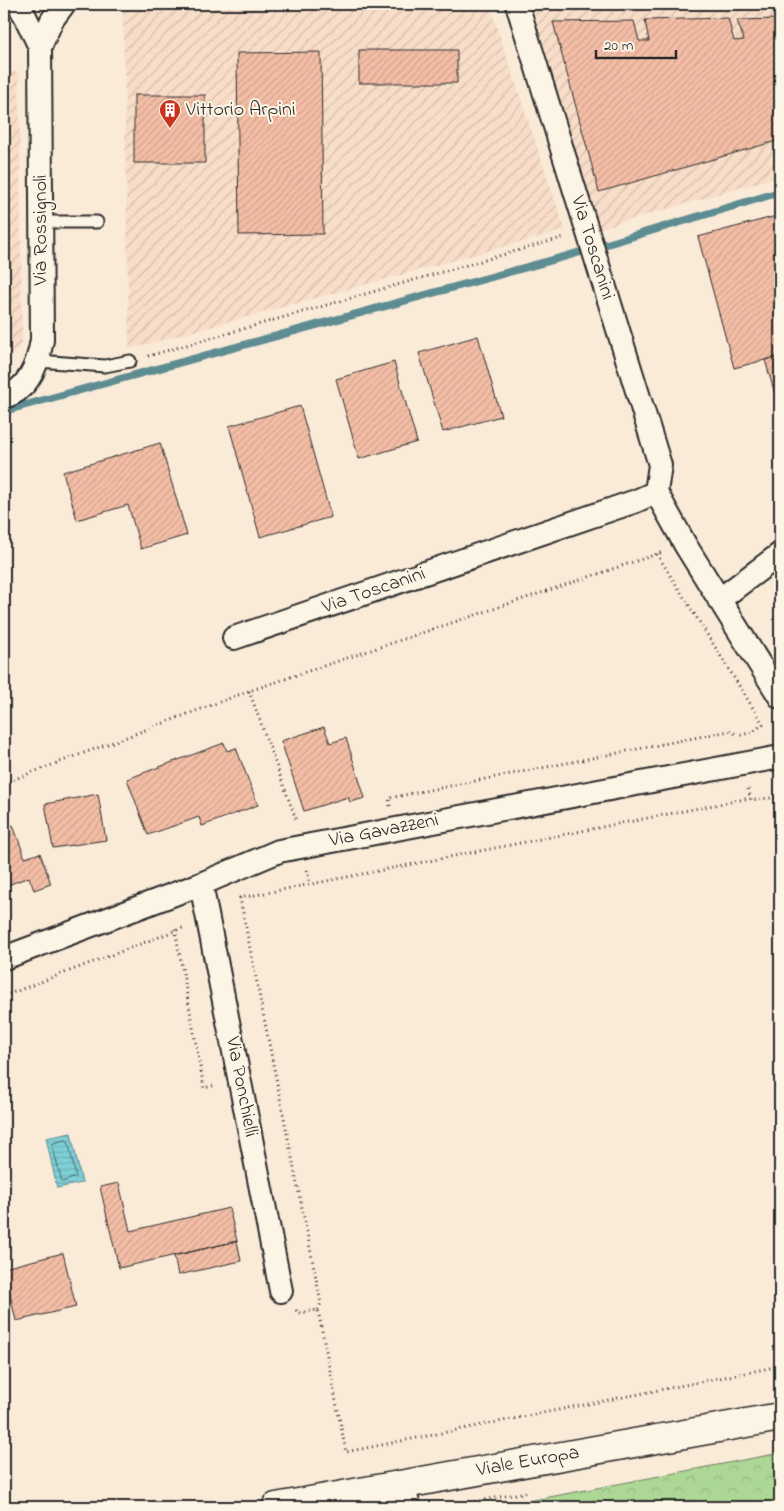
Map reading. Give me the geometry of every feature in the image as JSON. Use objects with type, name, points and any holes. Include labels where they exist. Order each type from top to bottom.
[{"type":"street","points":[[19,4],[28,14],[40,47]]},
{"type":"street","name":"Via Toscanini","points":[[234,638],[636,501],[656,492],[660,465],[517,4]]},
{"type":"street","points":[[40,47],[56,9]]},
{"type":"street","name":"Via Rossignoli","points":[[4,397],[16,394],[30,378],[38,361],[42,340],[40,47]]},
{"type":"street","points":[[656,492],[686,546],[780,697]]},
{"type":"street","points":[[719,600],[780,554]]},
{"type":"street","name":"Via Gavazzeni","points":[[4,958],[202,884],[279,851],[780,757]]},
{"type":"street","name":"Via Ponchielli","points":[[202,884],[281,1291]]},
{"type":"street","name":"Viale Europa","points":[[276,1507],[406,1496],[780,1417]]},
{"type":"lane","points":[[42,222],[97,222]]},
{"type":"lane","points":[[38,361],[105,366],[130,361]]},
{"type":"path","points":[[130,361],[587,232]]},
{"type":"path","points":[[4,783],[250,691],[657,554],[686,546]]},
{"type":"path","points":[[390,808],[388,798],[729,731],[738,735],[753,732],[763,724],[657,554]]},
{"type":"path","points":[[250,691],[304,846]]},
{"type":"path","points":[[738,735],[750,798]]},
{"type":"path","points":[[780,797],[751,800],[750,798],[240,898],[321,1303],[318,1310],[346,1452],[780,1366]]},
{"type":"path","points":[[4,996],[175,929],[243,916]]},
{"type":"path","points":[[175,929],[204,1088],[223,1084]]},
{"type":"path","points":[[281,1291],[298,1313],[318,1310]]},
{"type":"shaded area","points":[[123,4],[489,4],[565,230],[129,349]]},
{"type":"shaded area","points":[[532,4],[780,4],[780,176],[598,229]]},
{"type":"shaded area","points":[[4,71],[19,73],[22,342],[4,364]]},
{"type":"green space","points":[[780,1453],[780,1507],[497,1507]]},
{"type":"water","points":[[71,1133],[82,1183],[57,1188],[46,1138]]},
{"type":"building","points":[[728,18],[734,41],[744,40],[737,20],[780,19],[780,140],[599,192],[553,22],[634,21],[639,41],[649,41],[645,20]]},
{"type":"building","points":[[359,50],[457,50],[457,83],[359,83]]},
{"type":"building","points":[[321,52],[323,234],[239,235],[237,53]]},
{"type":"building","name":"Vittorio Arpini","points":[[134,95],[205,95],[205,163],[134,163]]},
{"type":"building","points":[[780,215],[780,356],[734,368],[698,237]]},
{"type":"building","points":[[478,336],[501,416],[443,432],[419,353]]},
{"type":"building","points":[[780,356],[780,411],[765,360]]},
{"type":"building","points":[[394,362],[417,442],[359,459],[336,379]]},
{"type":"building","points":[[300,406],[331,517],[260,537],[229,426]]},
{"type":"building","points":[[160,443],[187,535],[141,549],[128,505],[77,520],[63,472]]},
{"type":"building","points":[[324,727],[330,743],[346,738],[365,798],[350,802],[348,797],[304,811],[281,741]]},
{"type":"building","points":[[224,743],[227,751],[236,748],[258,805],[202,826],[199,817],[148,835],[127,779]]},
{"type":"building","points":[[98,794],[106,840],[53,848],[45,804]]},
{"type":"building","points":[[13,825],[25,858],[40,853],[51,884],[34,890],[29,877],[5,886],[7,891],[4,892],[4,829]]},
{"type":"building","points":[[119,1183],[130,1231],[229,1208],[237,1241],[119,1268],[100,1187]]},
{"type":"building","points":[[237,1241],[241,1261],[178,1275],[174,1256]]},
{"type":"building","points":[[63,1253],[76,1307],[16,1321],[4,1268]]},
{"type":"building","points":[[618,1502],[619,1507],[593,1507]]},
{"type":"waterway","points":[[4,411],[567,256],[780,192]]},
{"type":"place","name":"Vittorio Arpini","points":[[170,129]]}]
